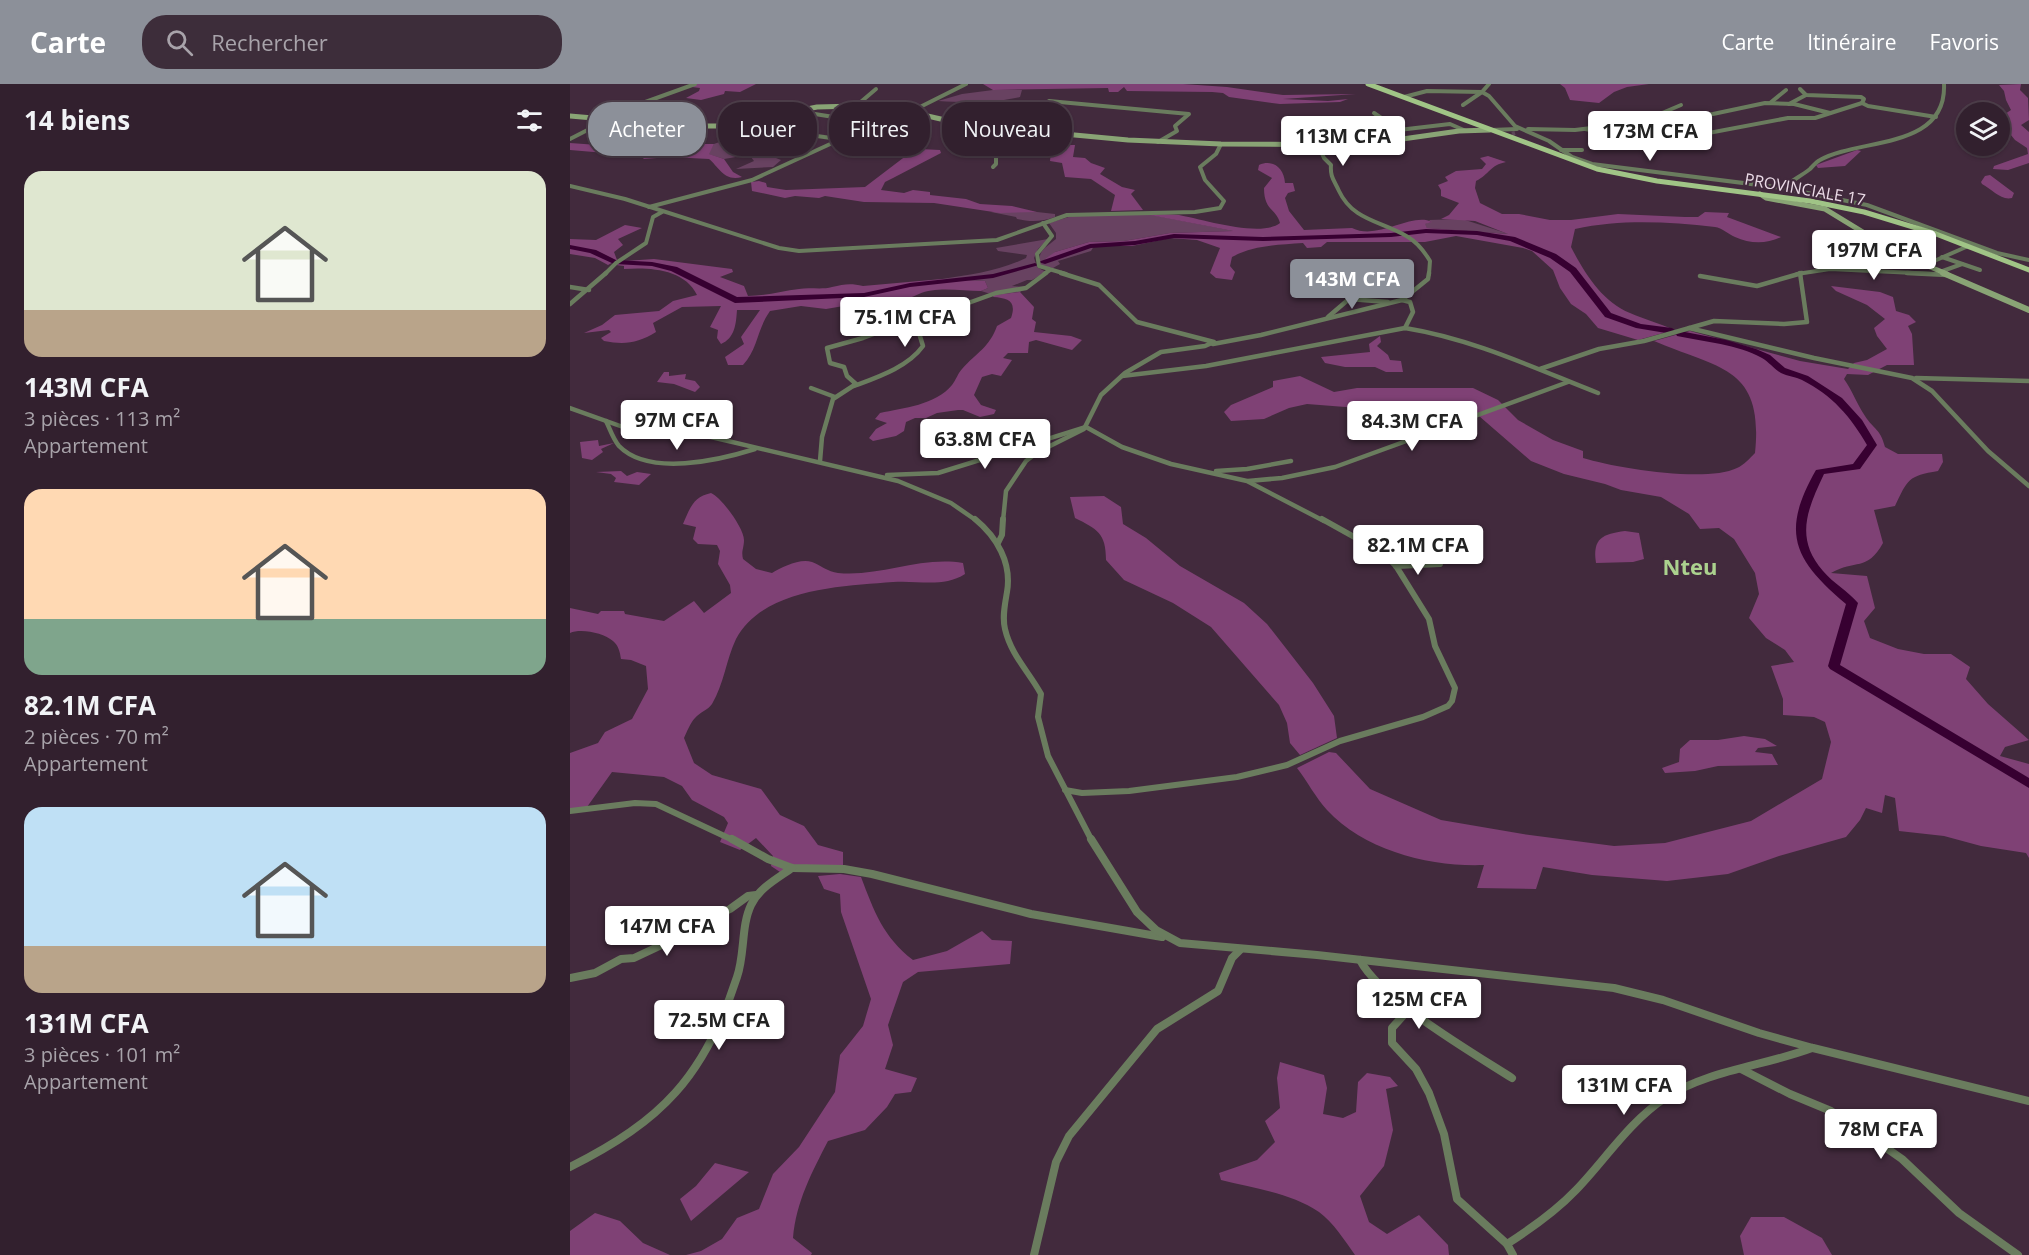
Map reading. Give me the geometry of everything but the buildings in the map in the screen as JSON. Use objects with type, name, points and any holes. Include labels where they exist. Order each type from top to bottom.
[{"type":"main road","name":"PROVINCIALE 17","points":[[1368,84],[1491,130],[1511,134],[1545,151],[1621,175],[1829,204],[1873,214],[2029,270]]},
{"type":"street","points":[[648,102],[695,84]]},
{"type":"street","points":[[930,102],[966,84]]},
{"type":"street","points":[[1463,105],[1482,92],[1489,84]]},
{"type":"street","points":[[1783,188],[1818,161],[1838,153],[1867,148],[1900,137],[1932,123],[1945,91],[1944,84]]},
{"type":"street","points":[[858,102],[876,89]]},
{"type":"street","points":[[1800,89],[1806,95]]},
{"type":"street","points":[[1770,104],[1786,90]]},
{"type":"street","points":[[1404,97],[1427,91],[1482,92],[1493,100],[1511,124],[1549,141],[1572,157],[1598,165],[1783,188],[1867,205],[1997,253],[2029,260]]},
{"type":"street","points":[[1789,104],[1806,95],[1857,97],[1863,98],[1862,103]]},
{"type":"street","points":[[1049,101],[1189,114],[1175,126],[1177,130],[1157,142]]},
{"type":"street","points":[[1585,129],[1660,142],[1788,118],[1808,119],[1832,114],[1862,103],[1868,106],[1936,117]]},
{"type":"street","points":[[1072,134],[1157,142],[1370,144],[1467,131],[1585,129],[1713,114],[1770,104],[1789,104],[1832,114]]},
{"type":"street","points":[[1641,122],[1681,105]]},
{"type":"street","points":[[1374,113],[1399,130]]},
{"type":"street","points":[[570,116],[588,118]]},
{"type":"street","points":[[1370,144],[1369,137],[1372,135],[1399,130],[1450,124],[1467,131]]},
{"type":"street","points":[[570,139],[588,128]]},
{"type":"street","points":[[1511,134],[1522,129]]},
{"type":"street","points":[[648,207],[753,180],[829,144]]},
{"type":"street","points":[[570,186],[604,193],[779,248],[799,251],[997,240],[1067,215],[1195,212],[1220,208],[1224,201],[1205,180],[1200,167],[1202,163],[1216,154],[1221,144]]},
{"type":"street","points":[[998,543],[1002,535],[1006,491],[1023,464],[1038,452],[1086,427],[1101,395],[1146,358],[1161,352],[1213,344],[1316,322],[1402,300],[1428,279],[1431,266],[1428,256],[1410,237],[1360,216],[1344,203],[1336,183],[1330,178],[1331,165],[1324,158],[1318,145]]},
{"type":"street","points":[[1545,151],[1582,150]]},
{"type":"street","points":[[993,167],[996,156]]},
{"type":"street","points":[[1760,194],[1766,198],[1825,209],[1888,248],[2029,310]]},
{"type":"street","points":[[570,304],[589,290],[616,263],[646,243],[653,217],[662,212]]},
{"type":"street","points":[[1043,223],[1051,238],[1039,252],[1036,260],[1039,266],[1099,285],[1137,322],[1211,340],[1213,344]]},
{"type":"street","points":[[1925,265],[1966,247]]},
{"type":"street","points":[[1942,257],[1980,270]]},
{"type":"street","points":[[1940,272],[1962,264]]},
{"type":"street","points":[[1700,276],[1757,286],[1800,273],[1830,269],[1947,275]]},
{"type":"street","points":[[854,386],[856,384],[847,376],[844,367],[830,363],[827,348],[870,336],[936,310],[975,301],[996,293],[1026,288],[1050,270]]},
{"type":"street","points":[[1540,369],[1599,349],[1644,341],[1725,320],[1785,324],[1807,322],[1800,273]]},
{"type":"street","points":[[570,287],[589,290]]},
{"type":"street","points":[[1316,322],[1335,314],[1349,299],[1393,302]]},
{"type":"street","points":[[1402,300],[1410,302],[1413,312],[1405,328]]},
{"type":"street","points":[[820,461],[820,441],[835,397],[919,352],[922,346],[919,333],[931,331],[936,319],[933,313],[936,310]]},
{"type":"street","points":[[1122,376],[1206,366],[1405,328],[1453,339],[1540,369],[1598,393]]},
{"type":"street","points":[[1689,328],[1814,358],[1912,378],[2029,381]]},
{"type":"street","points":[[1912,378],[1932,391],[1988,451],[2029,486]]},
{"type":"street","points":[[1247,481],[1282,478],[1335,467],[1569,382]]},
{"type":"street","points":[[811,388],[835,397]]},
{"type":"street","points":[[570,408],[623,427],[711,437],[877,475],[913,486],[940,498],[979,522],[998,543],[1007,563],[1009,591],[1003,616],[1005,627],[1015,655],[1041,694],[1038,717],[1044,747],[1082,825],[1137,912],[1164,937]]},
{"type":"street","points":[[606,421],[612,436],[621,448],[646,459],[668,462],[695,461],[722,458],[756,449]]},
{"type":"street","points":[[877,475],[938,473],[1086,427],[1122,447],[1171,464],[1247,481],[1383,553],[1396,566],[1429,619],[1435,646],[1453,681],[1454,695],[1448,706],[1423,717],[1340,741],[1287,765],[1237,777],[1109,792],[1082,793],[1065,790]]},
{"type":"street","points":[[1201,471],[1241,470],[1291,461]]},
{"type":"street","points":[[1396,566],[1440,564]]},
{"type":"street","points":[[570,811],[635,803],[656,804],[723,834],[768,859],[792,868],[844,870],[872,874],[1031,914],[1164,937],[1180,943],[1614,988],[1663,1000],[1759,1033],[1813,1048],[2029,1101]]},
{"type":"street","points":[[570,978],[586,976],[609,963],[627,957],[634,958],[646,950],[694,930],[697,925],[730,909],[748,896],[756,895],[792,868]]},
{"type":"street","points":[[570,1167],[621,1140],[648,1121],[680,1092],[696,1068],[735,983],[740,966],[747,917],[756,895]]},
{"type":"street","points":[[1034,1255],[1054,1171],[1069,1136],[1157,1029],[1170,1019],[1215,994],[1231,958],[1242,949]]},
{"type":"street","points":[[1360,960],[1364,970],[1410,1008],[1512,1078]]},
{"type":"street","points":[[1410,1008],[1391,1028],[1389,1035],[1392,1043],[1423,1079],[1430,1093],[1444,1134],[1457,1199],[1507,1244],[1514,1255]]},
{"type":"street","points":[[1507,1244],[1567,1199],[1632,1126],[1663,1100],[1693,1082],[1773,1062],[1813,1048]]},
{"type":"street","points":[[1741,1069],[1790,1094],[1831,1111],[1862,1131],[1902,1159],[1959,1213],[2018,1255]]},
{"type":"shaded area","points":[[697,84],[756,84],[740,92],[725,91],[724,94],[701,100],[686,98],[699,91],[700,88],[692,87]]},
{"type":"shaded area","points":[[983,84],[1183,84],[1227,87],[1283,95],[1356,94],[1283,99],[1328,101],[1348,99],[1340,102],[1280,104],[1229,97],[1223,93],[1212,92],[1127,91],[1124,87],[1118,92],[1109,92],[1108,88],[993,90]]},
{"type":"shaded area","points":[[1560,84],[1649,84],[1627,87],[1614,92],[1599,103],[1570,100],[1565,88]]},
{"type":"shaded area","points":[[2021,84],[2020,90],[2028,98],[2029,120],[2021,125],[2029,132],[2029,163],[2008,170],[1993,169],[1994,166],[2028,154],[2027,148],[2010,134],[2010,102],[2007,102],[2004,91],[1999,85]]},
{"type":"shaded area","points":[[993,90],[1022,90],[1020,97],[999,100],[938,101],[962,94]]},
{"type":"shaded area","points":[[718,142],[718,156],[742,156],[724,159],[708,154],[714,144]]},
{"type":"shaded area","points":[[570,143],[588,144],[588,152],[570,150]]},
{"type":"shaded area","points":[[706,144],[714,144],[709,154],[724,159],[733,172],[742,177],[726,176],[709,159],[670,157],[644,159],[641,156],[706,156]]},
{"type":"shaded area","points":[[1072,145],[1075,145],[1073,157],[1085,158],[1105,168],[1100,174],[1122,187],[1135,190],[1131,194],[1143,210],[1111,211],[1115,195],[1091,179],[1065,177],[1062,163],[1050,161],[1051,156],[1072,156]]},
{"type":"shaded area","points":[[930,150],[940,150],[941,153],[885,182],[881,190],[904,193],[913,190],[930,192],[930,195],[966,199],[980,204],[1012,206],[1037,212],[1000,213],[934,203],[864,202],[825,196],[785,198],[752,191],[751,182],[759,181],[766,183],[767,187],[786,190],[865,187],[906,156],[930,156]]},
{"type":"shaded area","points":[[1857,150],[1861,151],[1845,166],[1818,168],[1816,165]]},
{"type":"shaded area","points":[[742,156],[777,156],[776,158],[781,160],[773,167],[736,169],[754,161],[751,157]]},
{"type":"shaded area","points":[[1488,156],[1506,162],[1493,167],[1476,181],[1475,188],[1480,203],[1502,214],[1519,214],[1550,220],[1571,220],[1618,214],[1698,217],[1705,212],[1729,213],[1727,217],[1781,237],[1770,241],[1752,242],[1732,236],[1715,227],[1662,223],[1610,224],[1575,229],[1571,247],[1602,294],[1620,308],[1674,330],[1638,340],[1598,328],[1586,314],[1571,304],[1560,288],[1553,270],[1532,251],[1456,236],[1425,242],[1327,242],[1321,247],[1307,248],[1303,243],[1258,248],[1232,257],[1230,266],[1235,272],[1232,280],[1216,278],[1210,273],[1220,248],[1197,240],[1170,238],[1132,246],[1094,246],[1050,262],[1045,259],[1055,252],[1089,242],[1124,241],[1170,233],[1233,231],[1150,215],[1179,215],[1245,228],[1271,227],[1280,223],[1266,201],[1264,188],[1272,178],[1258,170],[1259,165],[1264,163],[1277,166],[1285,183],[1293,183],[1295,191],[1288,193],[1285,198],[1289,211],[1304,230],[1352,228],[1373,231],[1424,220],[1432,222],[1425,224],[1427,228],[1508,234],[1475,221],[1441,219],[1449,215],[1459,203],[1441,196],[1438,185],[1448,181],[1445,177],[1456,171],[1482,169],[1486,164],[1480,158]]},
{"type":"shaded area","points":[[1990,175],[2014,193],[2012,198],[2000,196],[1982,184],[1985,176]]},
{"type":"shaded area","points":[[991,212],[1037,212],[1055,214],[1055,217],[1041,221],[1027,221]]},
{"type":"shaded area","points":[[1147,214],[1234,231],[1170,233],[1124,241],[1089,242],[1055,252],[1050,262],[1094,246],[1091,251],[1058,261],[1060,264],[1053,268],[1041,266],[1041,254],[1056,239],[1056,233],[1049,223],[1072,216]]},
{"type":"shaded area","points":[[1462,219],[1509,234],[1427,228],[1424,224],[1431,222],[1429,220]]},
{"type":"shaded area","points":[[625,225],[642,228],[618,239],[623,245],[614,252],[617,260],[608,265],[595,258],[570,254],[570,239],[596,240]]},
{"type":"shaded area","points":[[1048,239],[1038,249],[1034,258],[1037,267],[1046,272],[1032,280],[1012,286],[1025,287],[1020,292],[994,295],[981,291],[988,288],[985,281],[942,279],[984,272],[1016,262],[1026,258],[1027,255],[998,251],[996,248]]},
{"type":"shaded area","points":[[654,259],[732,269],[733,272],[720,277],[744,286],[748,296],[847,284],[863,286],[942,279],[985,281],[988,288],[981,291],[926,292],[911,297],[892,308],[879,311],[870,311],[879,300],[826,309],[801,306],[770,311],[752,352],[743,365],[728,365],[725,357],[744,344],[741,337],[760,310],[737,310],[732,334],[721,344],[717,338],[718,330],[710,327],[721,306],[682,307],[653,323],[656,332],[631,342],[604,341],[601,338],[611,332],[609,330],[584,333],[602,325],[615,315],[659,311],[673,301],[697,295],[691,286],[675,275],[655,269],[624,269],[624,266],[616,265],[625,261]]},
{"type":"shaded area","points":[[1831,286],[1880,292],[1893,297],[1896,311],[1909,315],[1916,322],[1908,326],[1912,334],[1914,365],[1887,365],[1868,375],[1847,374],[1844,379],[1868,421],[1881,436],[1885,447],[1898,454],[1942,454],[1943,462],[1938,471],[1910,480],[1895,506],[1874,510],[1883,543],[1872,558],[1831,573],[1867,576],[1875,608],[1864,621],[1870,638],[1898,649],[1924,654],[1951,654],[1970,667],[1966,679],[1988,704],[2029,740],[2005,747],[2000,756],[2029,764],[2029,858],[2026,853],[1981,846],[1944,836],[1899,831],[1895,798],[1885,795],[1882,813],[1866,808],[1860,820],[1846,837],[1779,856],[1728,874],[1667,881],[1592,875],[1543,867],[1536,889],[1477,888],[1484,865],[1442,863],[1400,854],[1360,836],[1327,810],[1297,768],[1329,752],[1336,753],[1370,789],[1441,820],[1614,846],[1665,843],[1751,821],[1822,779],[1831,742],[1825,722],[1814,717],[1783,715],[1783,699],[1771,666],[1794,662],[1785,650],[1766,638],[1749,618],[1759,594],[1755,573],[1734,539],[1719,528],[1700,529],[1689,514],[1661,497],[1621,490],[1564,474],[1531,461],[1479,416],[1467,412],[1385,403],[1358,408],[1307,404],[1289,408],[1264,419],[1231,421],[1224,412],[1231,405],[1273,387],[1273,381],[1300,376],[1334,392],[1357,388],[1473,388],[1498,400],[1518,420],[1553,440],[1583,451],[1583,458],[1638,470],[1683,474],[1723,472],[1740,467],[1755,453],[1756,424],[1752,403],[1744,387],[1732,375],[1717,366],[1654,341],[1690,331],[1800,361],[1848,369],[1854,363],[1867,360],[1887,349],[1874,328],[1885,319],[1867,305],[1836,291]]},
{"type":"shaded area","points":[[1020,292],[1034,307],[1032,319],[1036,322],[1034,332],[1071,336],[1082,340],[1072,350],[1036,340],[1029,342],[1028,353],[1008,353],[1003,358],[1012,360],[1001,376],[992,374],[982,377],[974,395],[981,405],[996,410],[994,414],[980,417],[963,410],[937,413],[906,422],[904,431],[896,436],[873,441],[869,438],[876,429],[887,423],[875,419],[880,413],[919,405],[945,392],[962,369],[986,345],[997,326],[1011,318],[1012,304],[1003,298],[993,297],[994,295]]},
{"type":"shaded area","points":[[1380,336],[1381,342],[1377,346],[1388,355],[1390,360],[1401,361],[1403,372],[1386,372],[1375,367],[1345,367],[1325,363],[1321,357],[1370,352],[1369,344]]},
{"type":"shaded area","points":[[664,372],[669,372],[669,376],[686,374],[685,379],[695,381],[700,387],[695,392],[674,384],[657,382]]},
{"type":"shaded area","points":[[598,440],[599,446],[614,443],[601,449],[603,452],[592,460],[582,458],[580,442]]},
{"type":"shaded area","points":[[621,471],[627,476],[637,472],[651,474],[639,485],[614,482],[616,478],[611,474],[596,472]]},
{"type":"shaded area","points":[[711,493],[720,500],[736,521],[744,540],[743,559],[756,569],[772,573],[791,564],[807,561],[834,572],[854,573],[931,562],[963,563],[965,574],[948,581],[893,582],[828,588],[784,600],[765,609],[748,622],[736,639],[716,696],[710,706],[693,720],[684,738],[694,763],[712,775],[761,789],[780,815],[804,826],[818,845],[843,852],[843,865],[780,872],[771,866],[773,856],[756,838],[740,850],[720,842],[728,823],[724,817],[692,800],[682,786],[664,777],[612,772],[587,807],[570,809],[570,753],[598,743],[605,732],[632,719],[648,689],[646,666],[621,659],[618,647],[613,641],[592,632],[570,633],[570,608],[598,614],[601,611],[624,611],[625,614],[664,621],[694,601],[704,613],[731,593],[730,585],[718,564],[720,551],[717,545],[698,544],[693,539],[696,527],[683,524],[696,500]]},
{"type":"shaded area","points":[[1104,496],[1121,507],[1123,524],[1146,538],[1180,566],[1244,603],[1267,624],[1313,683],[1334,716],[1337,738],[1300,755],[1290,743],[1287,723],[1279,705],[1211,627],[1173,603],[1124,580],[1106,560],[1106,551],[1099,533],[1075,518],[1070,497]]},
{"type":"shaded area","points":[[1625,531],[1639,533],[1644,559],[1633,562],[1596,563],[1596,548],[1601,539]]},
{"type":"shaded area","points":[[1744,736],[1765,739],[1777,746],[1758,748],[1755,752],[1772,754],[1778,765],[1718,766],[1695,771],[1665,773],[1662,768],[1679,762],[1680,749],[1690,740],[1718,740]]},
{"type":"shaded area","points":[[840,874],[861,877],[875,912],[887,933],[913,960],[947,951],[982,931],[992,940],[1012,941],[1010,964],[918,972],[903,982],[888,1025],[893,1045],[885,1069],[917,1078],[911,1092],[895,1094],[887,1107],[865,1130],[828,1141],[797,1212],[793,1238],[812,1253],[811,1255],[686,1255],[701,1251],[722,1239],[737,1218],[759,1209],[773,1174],[799,1147],[835,1092],[840,1055],[863,1026],[871,999],[841,912],[840,894],[824,889],[818,876]]},
{"type":"shaded area","points":[[1280,1062],[1324,1075],[1327,1088],[1323,1114],[1343,1118],[1356,1112],[1358,1082],[1367,1073],[1390,1077],[1398,1086],[1386,1089],[1393,1130],[1384,1166],[1360,1196],[1369,1222],[1387,1234],[1419,1215],[1448,1245],[1449,1255],[1355,1255],[1329,1221],[1308,1205],[1272,1192],[1221,1180],[1219,1173],[1257,1160],[1275,1142],[1265,1121],[1280,1108],[1277,1078]]},
{"type":"shaded area","points":[[715,1163],[749,1172],[691,1221],[680,1199],[696,1186]]},
{"type":"shaded area","points":[[595,1213],[620,1221],[643,1243],[670,1255],[570,1255],[570,1231]]},
{"type":"shaded area","points":[[1751,1217],[1784,1217],[1822,1238],[1832,1255],[1744,1255],[1740,1236]]},
{"type":"waterway","points":[[1042,262],[1090,246],[1135,243],[1174,236],[1263,239],[1391,235],[1426,231],[1477,233],[1512,239],[1553,256],[1573,270],[1608,315],[1639,326],[1672,331]]},
{"type":"waterway","points":[[570,247],[582,248],[614,262]]},
{"type":"waterway","points":[[618,262],[652,264],[674,269],[735,300],[864,295],[910,285],[993,276],[1035,265]]},
{"type":"waterway","points":[[1680,334],[1726,343],[1767,357],[1782,370],[1805,378],[1839,400],[1859,422],[1872,445],[1856,467],[1820,472],[1804,506],[1801,523],[1801,538],[1811,562],[1819,573],[1852,603],[1834,666],[2029,784]]},
{"type":"district","name":"Nteu","points":[[1690,567]]}]
